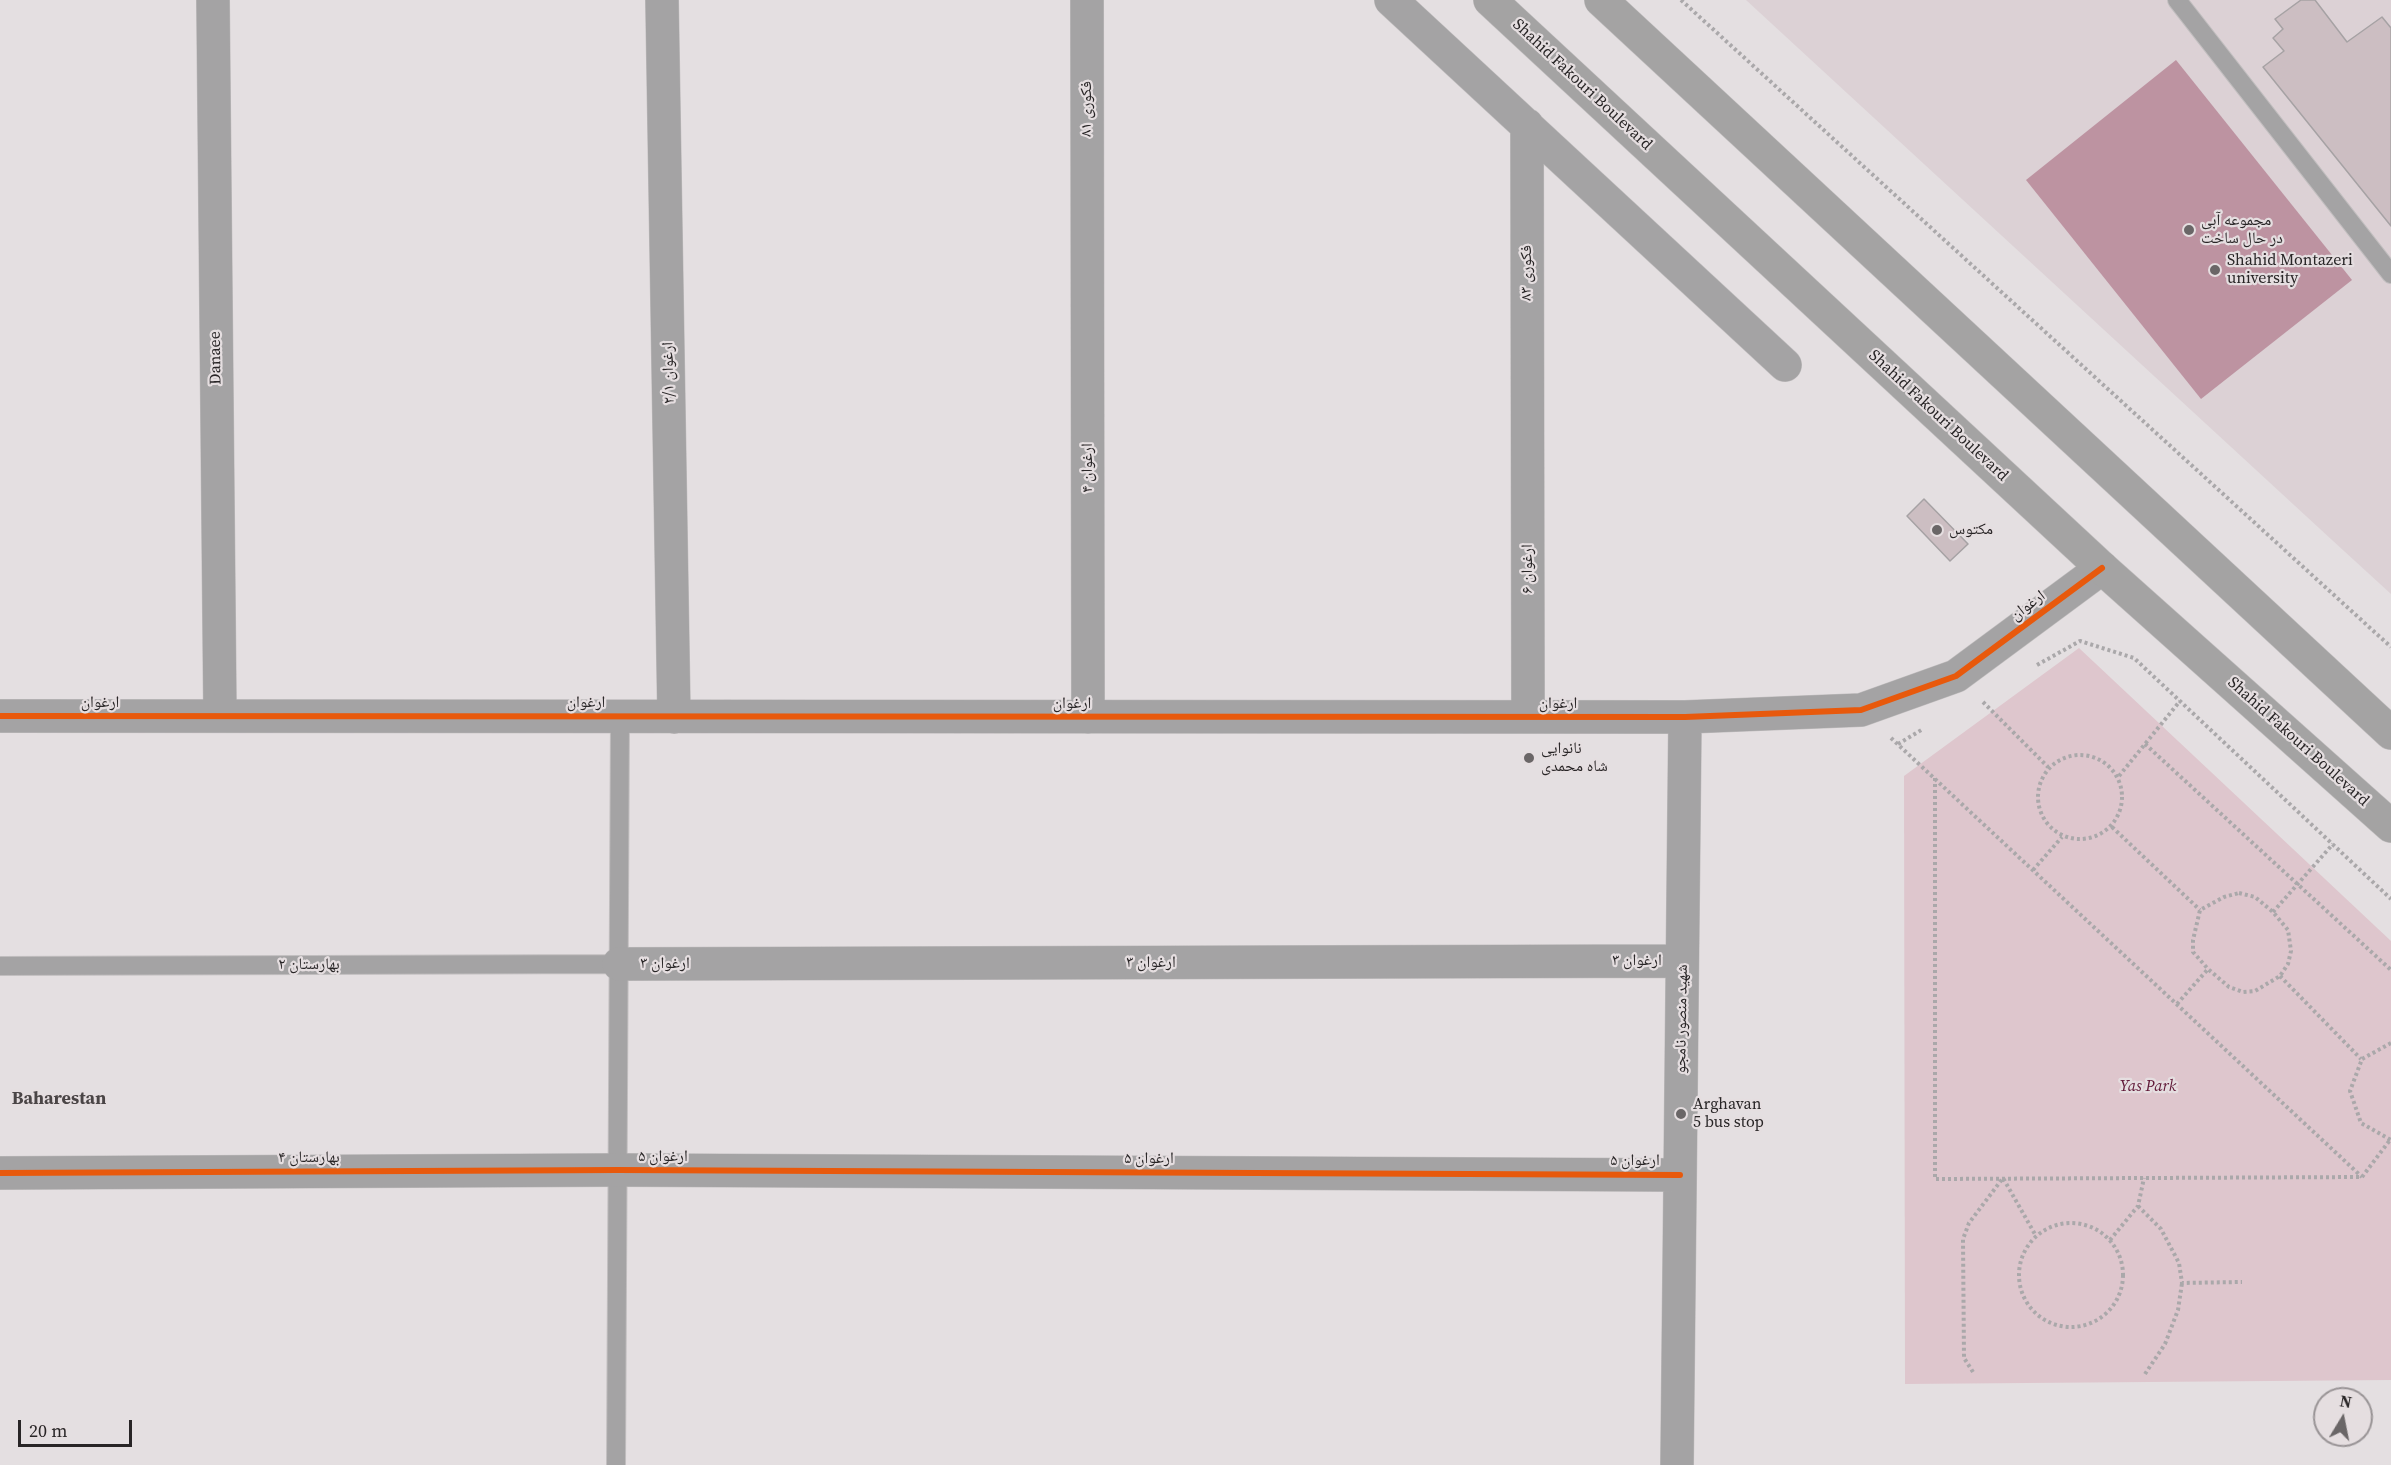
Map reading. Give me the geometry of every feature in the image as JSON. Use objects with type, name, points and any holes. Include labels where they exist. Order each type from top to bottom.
[{"type":"main road","name":"Shahid Fakouri Boulevard","points":[[1490,0],[2102,568],[2391,825]]},
{"type":"main road","points":[[1601,0],[2391,733]]},
{"type":"street","name":"Danaee","points":[[213,0],[220,716]]},
{"type":"street","name":"فکوری ۸۱","points":[[1087,0],[1088,219]]},
{"type":"street","points":[[1391,0],[1785,365]]},
{"type":"street","name":"ارغوان ۲/۱","points":[[663,15],[674,717]]},
{"type":"street","name":"فکوری ۸۳","points":[[1527,125],[1527,421]]},
{"type":"street","name":"ارغوان ۴","points":[[1088,219],[1088,717]]},
{"type":"street","name":"ارغوان ۶","points":[[1527,421],[1528,717]]},
{"type":"street","name":"ارغوان","points":[[0,716],[1685,717],[1862,710],[1956,676],[2102,568]]},
{"type":"street","name":"شهید منصور نامجو","points":[[1677,1465],[1685,717]]},
{"type":"street","name":"ارغوان ۳","points":[[619,964],[1682,961]]},
{"type":"street","name":"ارغوان ۵","points":[[618,1170],[1680,1175]]},
{"type":"street","name":"بهارستان ۴","points":[[0,1173],[618,1170]]},
{"type":"lane","points":[[2177,0],[2391,274]]},
{"type":"lane","points":[[616,1465],[620,717]]},
{"type":"lane","name":"بهارستان ۲","points":[[0,966],[619,964]]},
{"type":"path","points":[[1681,0],[2391,647]]},
{"type":"path","points":[[2029,669],[2080,641],[2134,658],[2391,899]]},
{"type":"path","points":[[1956,676],[2048,767]]},
{"type":"path","points":[[2119,776],[2180,702]]},
{"type":"path","points":[[1862,710],[2362,1177]]},
{"type":"path","points":[[1898,744],[1928,726]]},
{"type":"path","points":[[2145,744],[2391,970]]},
{"type":"path","points":[[2072,754],[2098,757],[2119,776],[2124,802],[2112,827],[2089,840],[2061,837],[2042,818],[2037,792],[2048,767],[2072,754]]},
{"type":"path","points":[[1935,778],[1935,1179],[2362,1177]]},
{"type":"path","points":[[2112,827],[2200,910]]},
{"type":"path","points":[[2033,870],[2061,837]]},
{"type":"path","points":[[2273,912],[2333,844]]},
{"type":"path","points":[[2240,893],[2255,897],[2273,912],[2288,930],[2291,951],[2288,964],[2280,976],[2255,991],[2244,992],[2229,987],[2193,952],[2193,940],[2200,910],[2224,897],[2240,893]]},
{"type":"path","points":[[2177,1004],[2208,969]]},
{"type":"path","points":[[2280,976],[2362,1059]]},
{"type":"path","points":[[2362,1177],[2390,1140],[2361,1123],[2350,1091],[2362,1059],[2391,1043]]},
{"type":"path","points":[[2003,1178],[2036,1236]]},
{"type":"path","points":[[1973,1372],[1964,1358],[1963,1239],[1969,1223],[2003,1178]]},
{"type":"path","points":[[2110,1240],[2138,1206],[2144,1178]]},
{"type":"path","points":[[2138,1206],[2161,1229],[2179,1263],[2182,1283],[2178,1311],[2165,1344],[2145,1374]]},
{"type":"path","points":[[2066,1223],[2082,1224],[2098,1230],[2110,1240],[2119,1254],[2123,1270],[2122,1286],[2116,1301],[2106,1314],[2092,1323],[2076,1327],[2060,1326],[2044,1320],[2031,1310],[2022,1296],[2018,1280],[2019,1264],[2025,1248],[2036,1236],[2050,1227],[2066,1223]]},
{"type":"path","points":[[2182,1283],[2242,1282]]},
{"type":"shaded area","name":"Shahid Montazeri university","points":[[1746,0],[2391,0],[2391,594],[2332,540]]},
{"type":"shaded area","name":"مجموعه آبی در حال ساخت","points":[[2176,60],[2352,280],[2201,399],[2026,180]]},
{"type":"green space","name":"Yas Park","points":[[2079,648],[2391,941],[2391,1380],[1905,1384],[1904,776]]},
{"type":"building","points":[[2301,0],[2315,0],[2347,42],[2382,17],[2391,28],[2391,226],[2263,67],[2284,51],[2273,38],[2283,29],[2275,19]]},
{"type":"building","name":"مکتوس","points":[[1924,499],[1968,544],[1950,561],[1907,516]]},
{"type":"cycle path","points":[[0,716],[1685,717],[1861,710],[1956,676],[2102,568]]},
{"type":"cycle path","points":[[0,1173],[618,1170],[1680,1175]]},
{"type":"place","name":"مجموعه آبی در حال ساخت","points":[[2189,230]]},
{"type":"place","name":"Shahid Montazeri university","points":[[2215,270]]},
{"type":"place","name":"مکتوس","points":[[1937,530]]},
{"type":"place","name":"نانوایی شاه محمدی","points":[[1529,758]]},
{"type":"place","name":"Arghavan 5 bus stop","points":[[1681,1114]]},
{"type":"district","name":"Baharestan","points":[[59,1099]]}]
